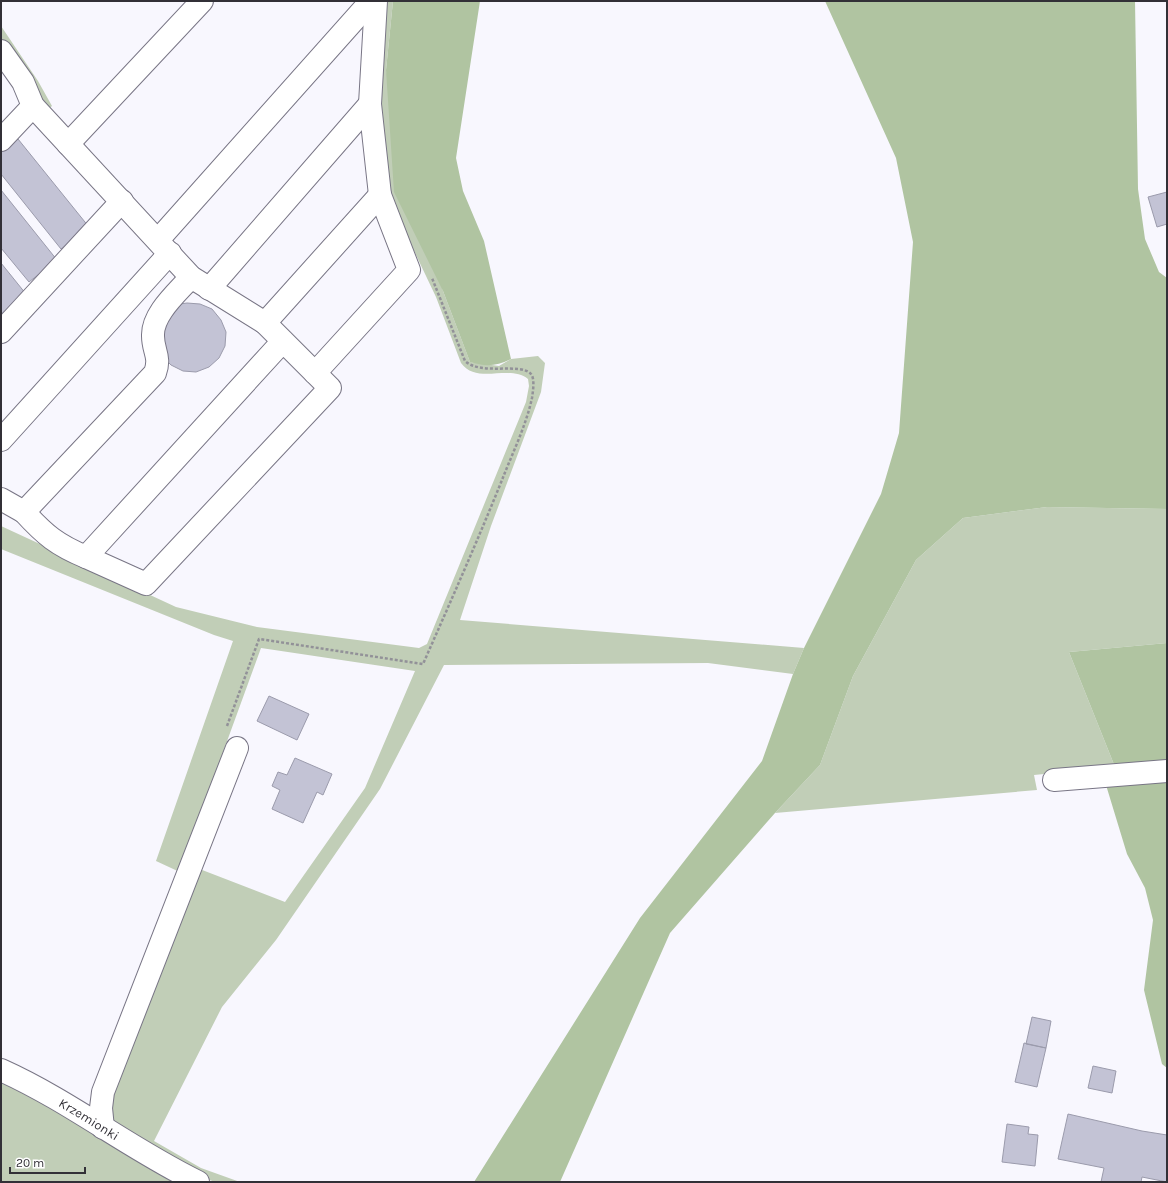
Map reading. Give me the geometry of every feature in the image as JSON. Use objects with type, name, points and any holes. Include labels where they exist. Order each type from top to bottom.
[{"type":"street","points":[[68,144],[202,1]]},
{"type":"street","points":[[1,440],[371,1]]},
{"type":"street","points":[[315,373],[409,270],[380,195],[370,104],[376,1]]},
{"type":"street","points":[[1,51],[23,82],[33,106],[164,246],[191,277],[266,323],[330,388],[146,584],[64,548],[46,535],[24,512],[1,499]]},
{"type":"street","points":[[209,289],[370,104]]},
{"type":"street","points":[[1,140],[33,106]]},
{"type":"street","points":[[266,323],[380,195]]},
{"type":"street","points":[[1,332],[122,201]]},
{"type":"street","points":[[24,512],[155,373],[159,360],[153,344],[152,335],[156,320],[191,277]]},
{"type":"street","points":[[86,557],[283,341]]},
{"type":"street","points":[[103,1128],[101,1108],[103,1092],[237,748]]},
{"type":"street","points":[[1054,780],[1167,771]]},
{"type":"street","name":"Krzemionki","points":[[1,1070],[48,1093],[166,1167],[198,1182]]},
{"type":"path","points":[[226,728],[258,639],[423,664],[483,528],[518,439],[532,398],[533,381],[531,374],[523,369],[477,368],[470,366],[464,360],[430,273]]},
{"type":"green space","points":[[382,1],[393,1],[386,70],[443,291],[470,362],[499,366],[511,359],[538,356],[545,363],[541,392],[491,526],[460,620],[804,648],[793,674],[708,663],[444,665],[380,789],[276,940],[222,1007],[154,1141],[201,1168],[240,1182],[215,1182],[207,1179],[108,1122],[109,1091],[197,868],[285,902],[365,788],[415,671],[261,648],[183,862],[184,874],[156,861],[233,641],[214,635],[1,549],[1,526],[176,607],[257,627],[419,648],[427,644],[526,402],[529,386],[528,379],[520,375],[512,373],[476,373],[461,363],[436,297],[387,194],[377,70]]},
{"type":"green space","points":[[393,1],[480,1],[456,158],[463,191],[484,241],[511,359],[501,363],[481,365],[470,362],[443,291],[394,192],[386,70]]},
{"type":"green space","points":[[825,1],[1135,1],[1138,189],[1145,239],[1159,272],[1167,278],[1167,509],[1047,507],[963,518],[916,560],[853,676],[820,765],[775,813],[670,933],[560,1182],[474,1182],[640,918],[762,761],[793,674],[804,648],[881,494],[899,433],[913,242],[896,158]]},
{"type":"green space","points":[[1,26],[38,81],[52,106],[46,111],[1,42]]},
{"type":"green space","points":[[1047,507],[1167,509],[1167,643],[1069,652],[1115,767],[1034,775],[1037,790],[775,813],[820,765],[853,676],[916,560],[963,518]]},
{"type":"green space","points":[[1167,643],[1167,764],[1115,767],[1069,652]]},
{"type":"green space","points":[[1167,781],[1167,1068],[1162,1064],[1144,990],[1153,920],[1145,888],[1127,854],[1106,785]]},
{"type":"green space","points":[[1,1077],[181,1182],[1,1182]]},
{"type":"building","points":[[18,139],[89,227],[61,249],[1,174],[1,152]]},
{"type":"building","points":[[1,190],[57,260],[29,282],[1,248]]},
{"type":"building","points":[[1167,192],[1167,224],[1157,227],[1148,197]]},
{"type":"building","points":[[1,263],[26,294],[1,314]]},
{"type":"building","points":[[180,304],[200,304],[212,309],[221,320],[226,332],[225,346],[219,358],[209,367],[196,372],[183,371],[171,365],[166,360],[160,322]]},
{"type":"building","points":[[269,696],[309,714],[297,740],[257,721]]},
{"type":"building","points":[[295,758],[332,774],[323,795],[317,792],[303,823],[272,809],[280,790],[272,786],[278,772],[287,775]]},
{"type":"building","points":[[1032,1017],[1051,1021],[1046,1048],[1026,1044]]},
{"type":"building","points":[[1024,1043],[1046,1048],[1037,1087],[1015,1082]]},
{"type":"building","points":[[1093,1066],[1116,1071],[1112,1093],[1088,1088]]},
{"type":"building","points":[[1068,1114],[1142,1131],[1167,1135],[1167,1182],[1142,1177],[1141,1182],[1101,1182],[1104,1168],[1058,1159]]},
{"type":"building","points":[[1007,1124],[1029,1127],[1028,1134],[1038,1135],[1035,1166],[1002,1162]]}]
